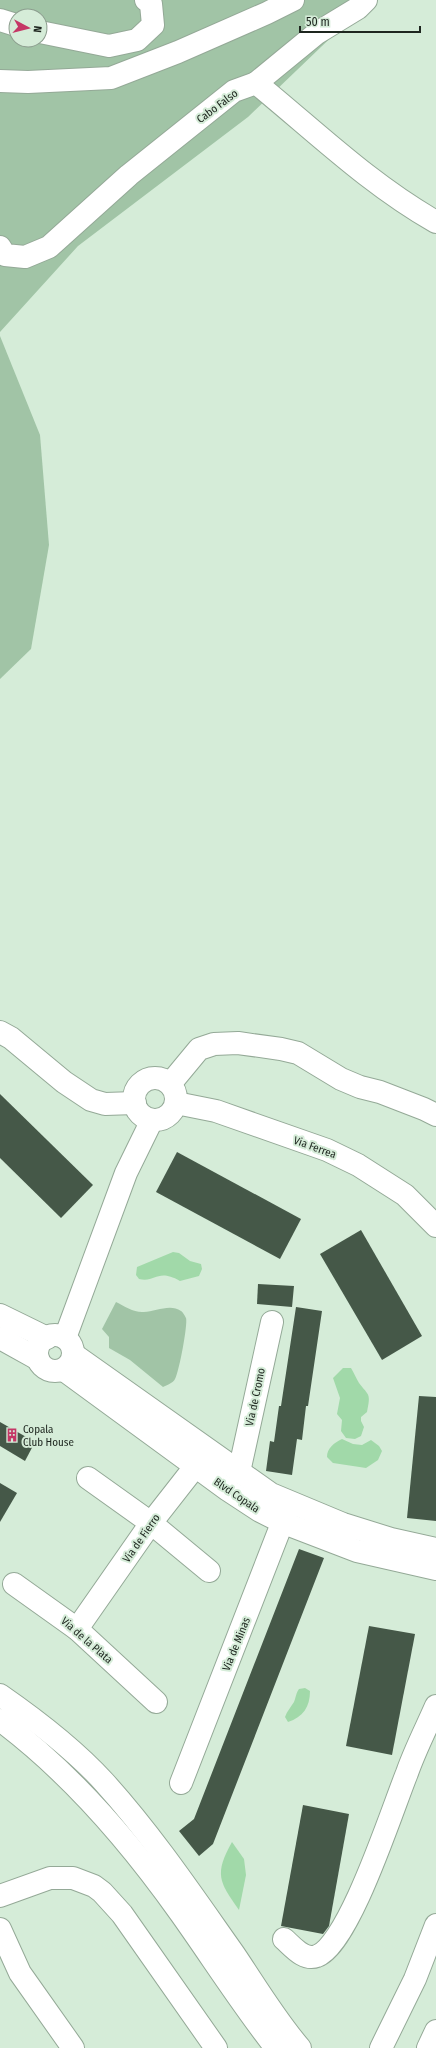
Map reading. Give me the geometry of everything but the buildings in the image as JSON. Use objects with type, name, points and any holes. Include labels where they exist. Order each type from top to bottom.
[{"type":"street","points":[[48,34],[109,46],[137,40],[153,25],[151,4],[146,0]]},
{"type":"street","points":[[0,81],[28,82],[111,78],[178,52],[293,0]]},
{"type":"street","points":[[366,0],[358,8],[317,33],[256,83],[377,184],[436,222]]},
{"type":"street","name":"Cabo Falso","points":[[0,247],[5,255],[25,257],[49,247],[129,175],[234,91],[256,83]]},
{"type":"street","points":[[0,1032],[11,1038],[64,1082],[91,1100],[105,1104],[135,1103]]},
{"type":"street","points":[[173,1094],[159,1079],[146,1081],[137,1090],[135,1103],[140,1114],[152,1120],[165,1118],[170,1114],[173,1094],[199,1049],[214,1044],[238,1043],[298,1053],[342,1079],[424,1109],[436,1115]]},
{"type":"street","name":"Via Ferrea","points":[[173,1094],[258,1127],[327,1150],[358,1165],[405,1195],[436,1226]]},
{"type":"street","points":[[0,1338],[38,1359],[39,1346],[62,1350],[126,1173],[152,1120]]},
{"type":"street","name":"Blvd Copala","points":[[0,1315],[62,1350],[202,1458],[228,1490],[260,1510],[287,1513],[343,1524],[391,1539],[436,1549]]},
{"type":"street","name":"Via de Cromo","points":[[239,1472],[272,1322]]},
{"type":"street","name":"Blvd Copala","points":[[202,1458],[239,1472],[271,1494],[287,1513],[357,1551],[436,1569]]},
{"type":"street","name":"Via de Fierro","points":[[77,1629],[151,1523],[202,1458]]},
{"type":"street","points":[[88,1478],[151,1523],[209,1571]]},
{"type":"street","name":"Via de Minas","points":[[181,1783],[287,1513]]},
{"type":"street","name":"Via de la Plata","points":[[14,1584],[77,1629],[156,1702]]},
{"type":"street","points":[[0,1694],[18,1707],[103,1781],[144,1831],[300,2048]]},
{"type":"street","points":[[284,1939],[299,1952],[307,1956],[316,1957],[330,1947],[373,1864],[410,1764],[436,1706]]},
{"type":"street","points":[[0,1720],[64,1775],[87,1798],[148,1870],[182,1914],[245,2008],[276,2048]]},
{"type":"street","points":[[64,1775],[78,1758]]},
{"type":"street","points":[[0,1896],[50,1878],[73,1878],[94,1886],[102,1892],[122,1914],[216,2048]]},
{"type":"street","points":[[381,2048],[415,1979],[436,1925]]},
{"type":"street","points":[[0,1929],[20,1973],[73,2048]]},
{"type":"street","points":[[428,2048],[436,2032]]},
{"type":"shaded area","points":[[0,0],[370,0],[248,117],[78,246],[0,332]]},
{"type":"shaded area","points":[[0,336],[40,435],[49,545],[31,649],[0,679]]},
{"type":"shaded area","points":[[173,1252],[179,1253],[190,1261],[201,1264],[202,1269],[199,1276],[180,1281],[166,1276],[145,1280],[139,1279],[136,1275],[137,1267]]},
{"type":"shaded area","points":[[116,1302],[139,1312],[172,1308],[183,1313],[186,1318],[186,1322],[181,1358],[177,1375],[171,1383],[163,1387],[130,1360],[109,1348],[109,1337],[102,1329]]},
{"type":"shaded area","points":[[343,1368],[351,1368],[369,1398],[367,1412],[361,1417],[364,1427],[361,1436],[355,1439],[346,1438],[341,1431],[342,1420],[337,1414],[340,1398],[333,1378]]},
{"type":"shaded area","points":[[342,1439],[353,1444],[362,1445],[371,1440],[379,1446],[382,1451],[378,1460],[366,1468],[333,1463],[327,1457],[328,1451],[334,1444]]},
{"type":"shaded area","points":[[305,1688],[310,1691],[310,1697],[305,1711],[298,1717],[288,1722],[285,1717],[294,1702],[297,1692],[299,1689]]},
{"type":"shaded area","points":[[232,1842],[244,1859],[246,1875],[239,1910],[223,1885],[221,1878],[223,1862]]},
{"type":"place","name":"Copala Club House","points":[[12,1435]]}]
